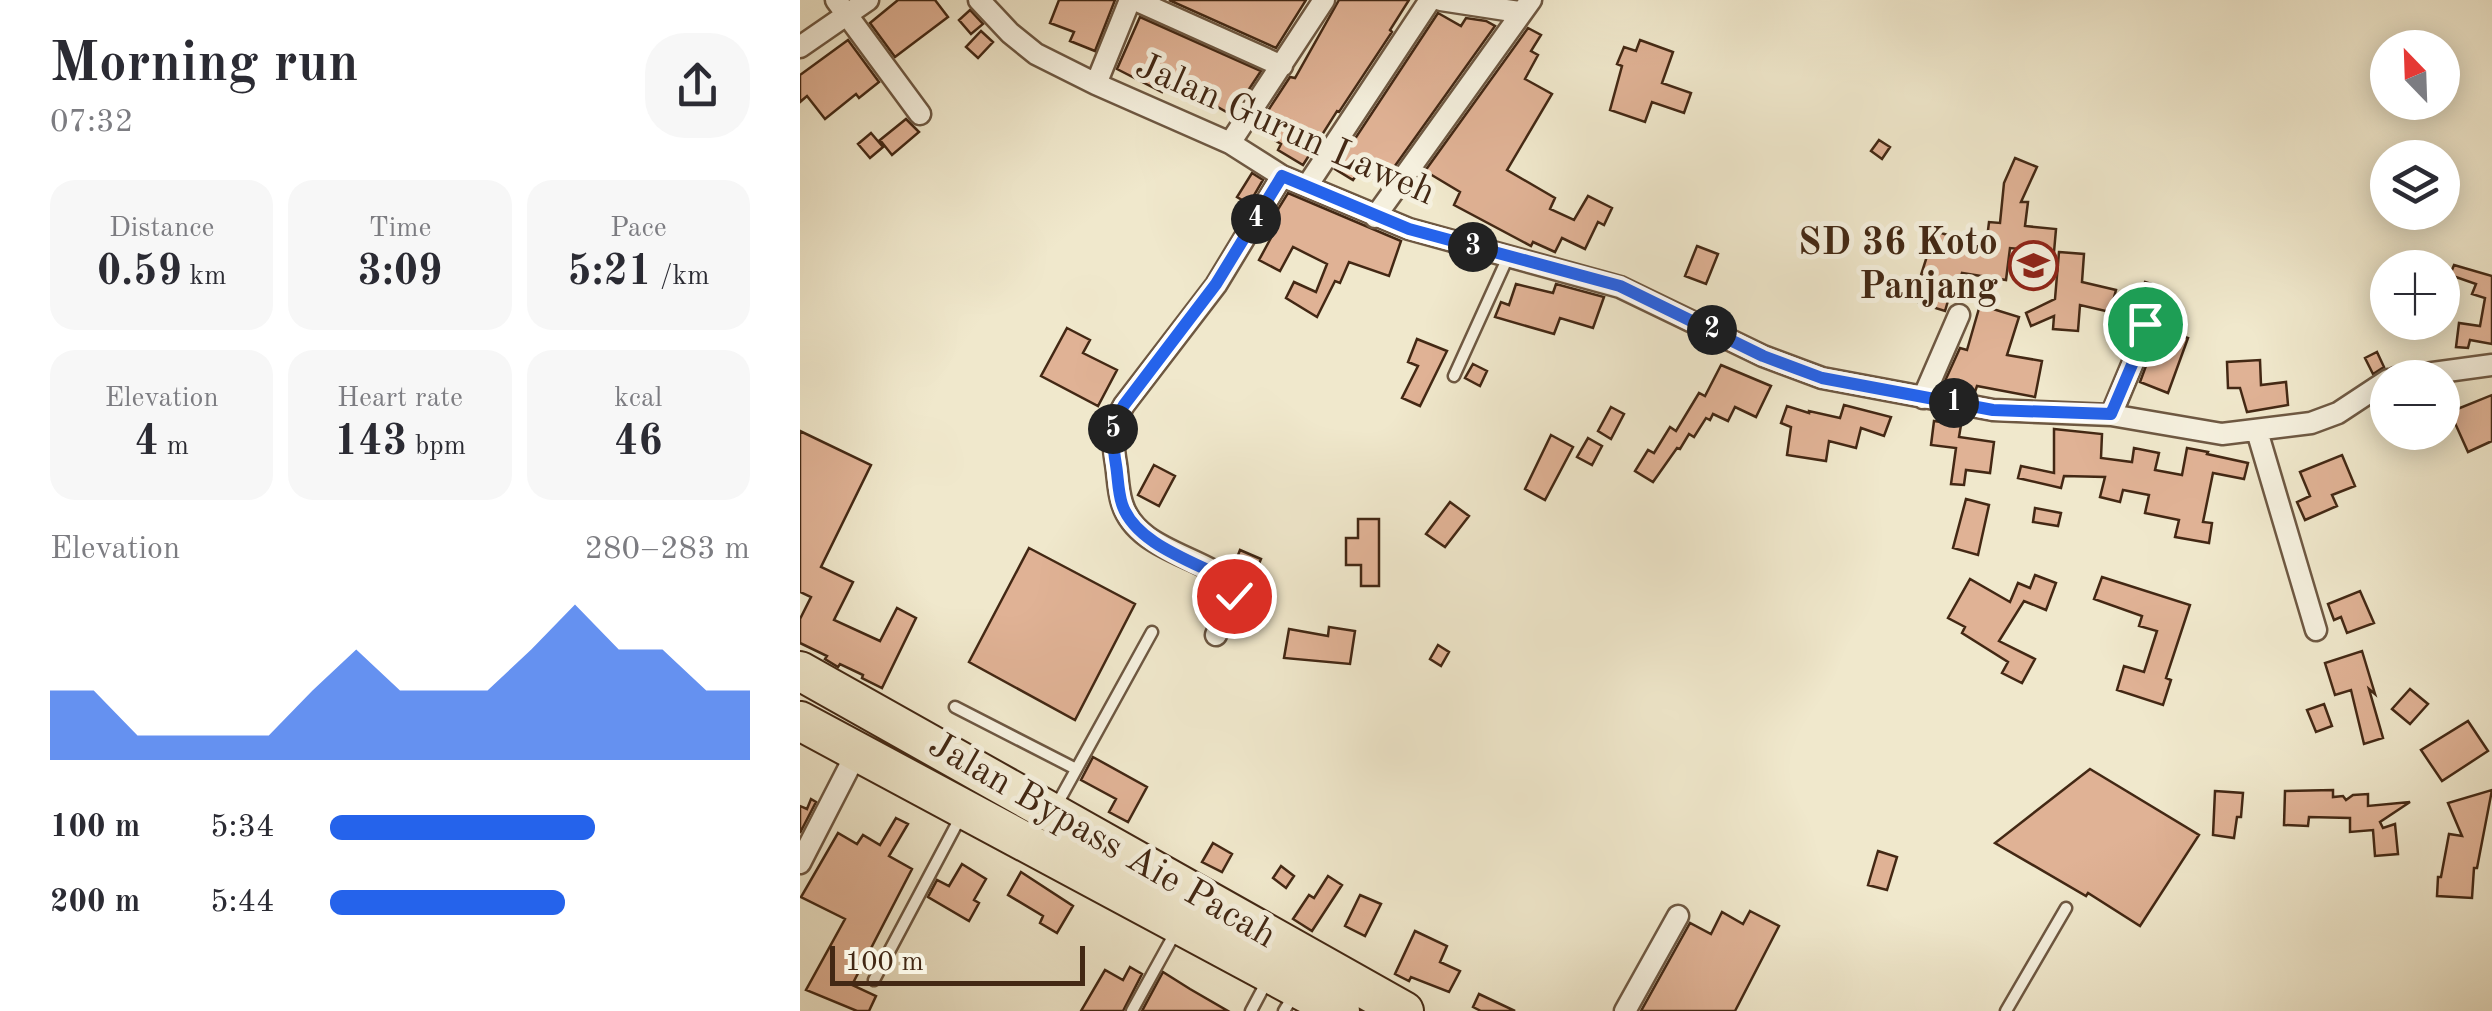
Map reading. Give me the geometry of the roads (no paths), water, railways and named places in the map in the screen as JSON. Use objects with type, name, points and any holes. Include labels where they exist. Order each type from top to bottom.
[{"type":"highway","name":"Jalan Bypass Aie Pacah","points":[[800,671],[1404,1011]]},
{"type":"highway","points":[[800,721],[1179,926],[1284,991],[1340,1011]]},
{"type":"street","points":[[800,46],[841,7],[868,0]]},
{"type":"street","name":"Jalan Gurun Laweh","points":[[979,0],[1036,54],[1230,143],[1282,176],[1374,217],[1620,286],[1763,356],[1822,378],[1993,410],[2111,414],[2222,434],[2311,423],[2338,413],[2370,392]]},
{"type":"street","points":[[1096,84],[1132,0],[1282,66]]},
{"type":"street","points":[[1230,143],[1324,0]]},
{"type":"street","points":[[1307,186],[1430,0]]},
{"type":"street","points":[[1441,0],[1525,6]]},
{"type":"street","points":[[1374,217],[1525,6]]},
{"type":"street","points":[[841,7],[920,114]]},
{"type":"street","points":[[1216,636],[1234,596],[1232,584],[1160,544],[1138,526],[1122,506],[1112,436],[1124,405],[1216,284],[1282,176]]},
{"type":"street","points":[[1923,398],[1959,315]]},
{"type":"street","points":[[2111,414],[2145,324]]},
{"type":"street","points":[[2460,369],[2492,365]]},
{"type":"street","points":[[2257,431],[2316,630]]},
{"type":"street","points":[[800,864],[857,752]]},
{"type":"street","points":[[1626,1011],[1678,916]]},
{"type":"lane","points":[[1454,376],[1508,256]]},
{"type":"lane","points":[[1052,814],[1152,632]]},
{"type":"lane","points":[[955,708],[1076,770]]},
{"type":"lane","points":[[874,980],[964,810]]},
{"type":"lane","points":[[2006,1011],[2066,908]]},
{"type":"lane","points":[[1132,1011],[1179,926]]},
{"type":"lane","points":[[1251,1011],[1284,991]]},
{"type":"place","name":"SD 36 Koto Panjang","points":[[2033,266]]}]
